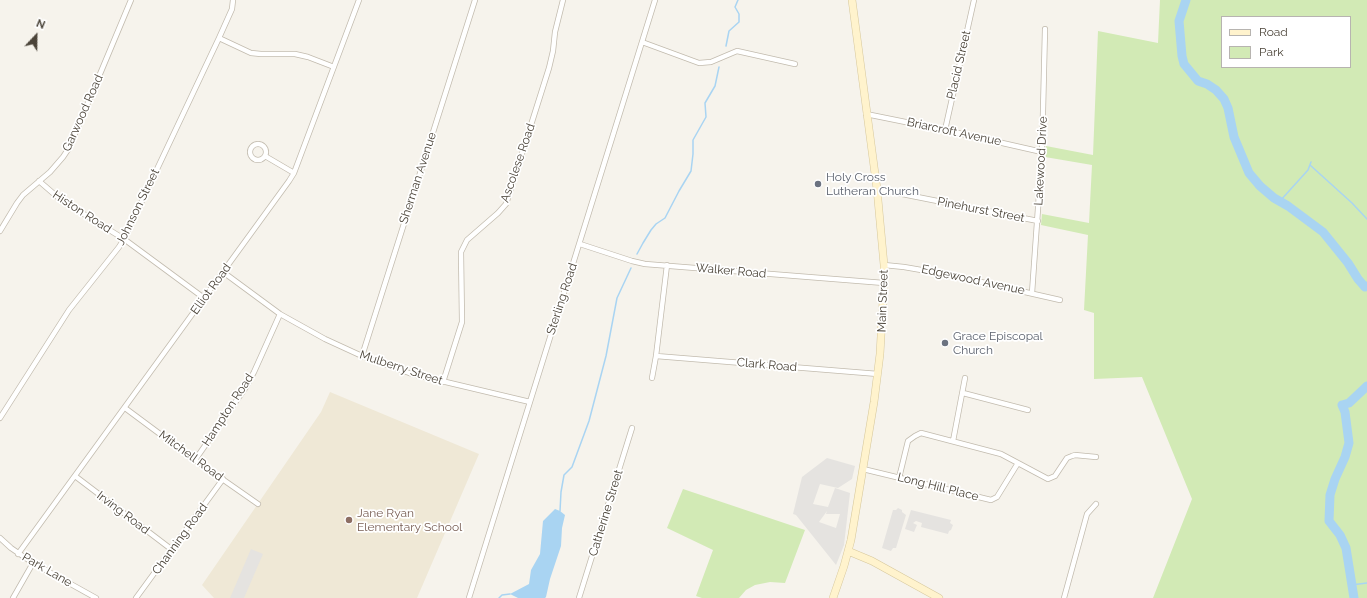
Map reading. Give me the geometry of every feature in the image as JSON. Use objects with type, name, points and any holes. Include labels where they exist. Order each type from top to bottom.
[{"type":"main road","name":"Main Street","points":[[833,598],[848,551],[863,469],[878,374],[884,283],[884,265],[877,189],[852,0]]},
{"type":"main road","points":[[848,551],[872,561],[939,598]]},
{"type":"street","name":"Garwood Road","points":[[0,231],[17,203],[30,188],[58,164],[69,148],[131,0]]},
{"type":"street","name":"Johnson Street","points":[[0,418],[69,310],[124,239],[219,38],[232,9],[234,0]]},
{"type":"street","name":"Elliot Road","points":[[18,554],[294,173],[359,0]]},
{"type":"street","name":"Sherman Avenue","points":[[362,356],[475,0]]},
{"type":"street","name":"Ascolese Road","points":[[443,382],[462,322],[461,252],[467,240],[506,204],[553,51],[555,32],[563,0]]},
{"type":"street","name":"Sterling Road","points":[[469,598],[655,0]]},
{"type":"street","name":"Placid Street","points":[[945,130],[974,0]]},
{"type":"street","name":"Lakewood Drive","points":[[1032,293],[1042,152],[1045,29]]},
{"type":"street","points":[[219,38],[251,53],[295,54],[308,57],[334,67]]},
{"type":"street","points":[[642,42],[699,63],[711,62],[737,51],[795,64]]},
{"type":"street","name":"Briarcroft Avenue","points":[[866,114],[1042,152]]},
{"type":"street","points":[[265,156],[294,173]]},
{"type":"street","name":"Histon Road","points":[[39,181],[61,200],[124,239],[204,298]]},
{"type":"street","name":"Pinehurst Street","points":[[877,189],[1038,221]]},
{"type":"street","name":"Walker Road","points":[[580,244],[632,261],[667,266],[884,283]]},
{"type":"street","name":"Edgewood Avenue","points":[[884,265],[924,270],[1060,300]]},
{"type":"street","points":[[652,378],[667,266]]},
{"type":"street","points":[[223,272],[280,314]]},
{"type":"street","name":"Mulberry Street","points":[[280,314],[325,339],[362,356],[412,374],[530,402]]},
{"type":"street","name":"Hampton Road","points":[[195,460],[246,386],[254,372],[280,314]]},
{"type":"street","name":"Clark Road","points":[[656,356],[878,374]]},
{"type":"street","points":[[953,441],[965,378]]},
{"type":"street","points":[[963,393],[1028,410]]},
{"type":"street","name":"Mitchell Road","points":[[125,408],[258,504]]},
{"type":"street","name":"Catherine Street","points":[[579,598],[632,428]]},
{"type":"street","points":[[899,478],[908,441],[921,433],[1001,454],[1048,479],[1055,476],[1067,458],[1075,455],[1096,457]]},
{"type":"street","name":"Long Hill Place","points":[[863,469],[991,500],[996,497],[1018,463]]},
{"type":"street","name":"Irving Road","points":[[75,476],[172,549]]},
{"type":"street","name":"Channing Road","points":[[136,598],[223,479]]},
{"type":"street","points":[[1064,598],[1087,514],[1096,504]]},
{"type":"street","name":"Park Lane","points":[[0,538],[18,554],[96,598]]},
{"type":"street","points":[[13,598],[33,563]]},
{"type":"shaded area","name":"Jane Ryan Elementary School","points":[[330,392],[479,454],[417,598],[214,598],[202,585],[321,412]]},
{"type":"shaded area","points":[[827,458],[855,466],[852,479],[838,488],[820,484],[813,504],[828,507],[835,488],[850,493],[844,545],[836,565],[796,515],[793,514],[802,477]],"holes":[[[827,511],[826,514],[840,514],[836,528],[819,522]]]},
{"type":"shaded area","points":[[898,508],[906,515],[896,548],[893,548],[891,551],[882,548],[893,510]]},
{"type":"shaded area","points":[[911,510],[951,520],[950,523],[953,525],[951,530],[948,534],[921,527],[922,523],[916,521],[913,523],[917,525],[914,532],[905,529]]},
{"type":"shaded area","points":[[251,549],[263,554],[244,598],[230,598]]},
{"type":"green space","points":[[1160,0],[1367,0],[1367,598],[1153,598],[1192,499],[1142,377],[1094,379],[1094,313],[1084,310],[1088,235],[1041,225],[1042,214],[1089,223],[1092,165],[1045,157],[1046,146],[1093,155],[1098,31],[1158,43]]},
{"type":"green space","points":[[683,489],[805,530],[785,583],[770,582],[755,585],[746,590],[739,598],[702,598],[696,596],[713,550],[667,528]]},
{"type":"water","points":[[555,509],[565,515],[562,528],[561,546],[550,579],[546,597],[518,598],[510,594],[529,584],[531,570],[540,554],[543,521]]},
{"type":"waterway","points":[[726,46],[729,31],[739,22],[739,14],[735,7],[738,0]]},
{"type":"waterway","points":[[1186,0],[1179,21],[1184,64],[1198,81],[1207,84],[1216,90],[1224,99],[1228,108],[1234,137],[1249,173],[1260,186],[1274,198],[1288,206],[1323,232],[1348,263],[1358,279],[1365,287],[1367,286]]},
{"type":"waterway","points":[[637,254],[651,230],[656,224],[665,218],[691,171],[693,140],[706,117],[705,103],[715,86],[719,67]]},
{"type":"waterway","points":[[1280,201],[1308,170],[1311,162]]},
{"type":"waterway","points":[[1310,165],[1352,203],[1367,219]]},
{"type":"waterway","points":[[560,511],[564,475],[572,467],[589,421],[606,356],[617,298],[631,268]]},
{"type":"waterway","points":[[1354,598],[1346,548],[1340,535],[1329,521],[1330,495],[1349,443],[1345,412],[1342,405],[1349,403],[1367,386]]},
{"type":"waterway","points":[[1351,585],[1367,583]]},
{"type":"waterway","points":[[499,598],[502,595],[510,594]]},
{"type":"place","name":"Holy Cross Lutheran Church","points":[[818,184]]},
{"type":"place","name":"Grace Episcopal Church","points":[[945,343]]},
{"type":"place","name":"Jane Ryan Elementary School","points":[[349,520]]}]
